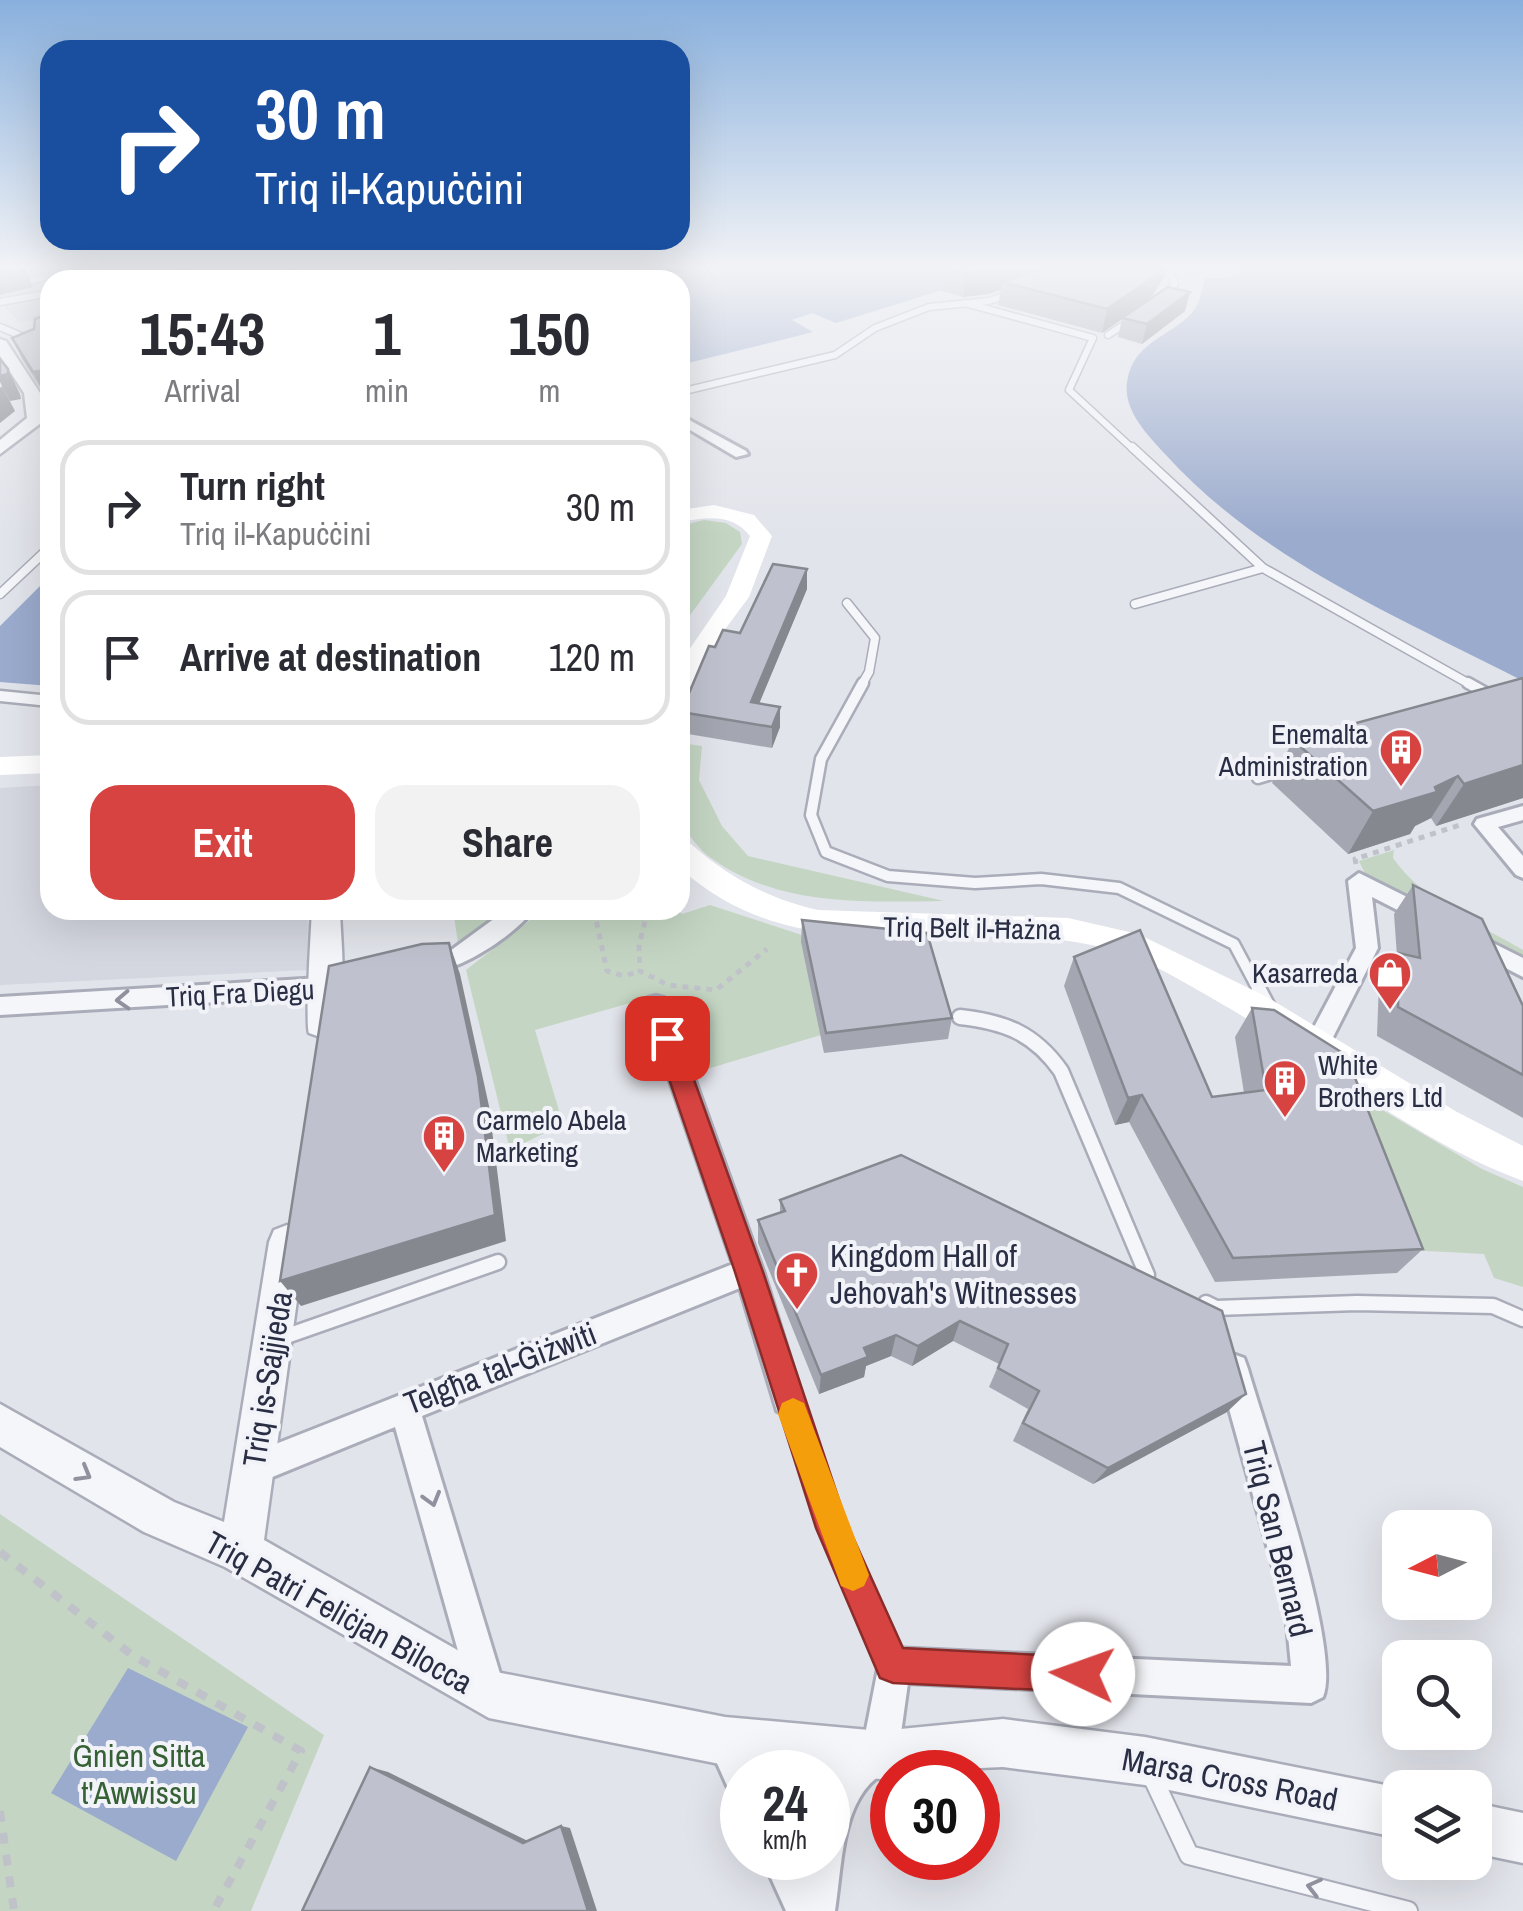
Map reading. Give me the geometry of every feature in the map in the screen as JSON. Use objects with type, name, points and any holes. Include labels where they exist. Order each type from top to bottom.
[{"type":"main road","points":[[690,501],[734,500],[762,510],[780,531],[779,543],[705,639],[690,668]]},
{"type":"main road","points":[[690,515],[722,512],[749,521],[757,528],[760,545],[737,597]]},
{"type":"main road","points":[[6,761],[40,763]]},
{"type":"main road","name":"Triq Belt il-Ħażna","points":[[690,859],[736,896],[779,912],[862,925],[1029,926],[1115,938],[1160,955],[1272,1015],[1458,1135],[1523,1164]]},
{"type":"street","points":[[0,449],[36,420],[32,393],[9,362]]},
{"type":"street","points":[[690,425],[742,454]]},
{"type":"street","points":[[1523,812],[1484,824],[1523,870]]},
{"type":"street","points":[[1317,1044],[1367,948],[1359,881],[1523,968]]},
{"type":"street","points":[[314,1067],[326,988],[326,920]]},
{"type":"street","points":[[400,971],[456,958],[508,920]]},
{"type":"street","name":"Triq Fra Diegu","points":[[0,1006],[326,988],[363,980]]},
{"type":"street","points":[[656,1005],[749,1272],[788,1400]]},
{"type":"street","name":"Triq is-Sajjieda","points":[[242,1551],[293,1204]]},
{"type":"street","name":"Telgħa tal-Ġiżwiti","points":[[253,1469],[749,1272]]},
{"type":"street","name":"Triq San Bernard","points":[[893,1665],[1312,1686],[1303,1614],[1207,1304]]},
{"type":"street","points":[[404,1406],[489,1694]]},
{"type":"street","name":"Triq Patri Feliċjan Bilocca","points":[[0,1424],[159,1517],[242,1551],[489,1694],[720,1755]]},
{"type":"street","points":[[877,1750],[893,1665]]},
{"type":"street","name":"Marsa Cross Road","points":[[925,1750],[1004,1742],[1145,1761],[1382,1808]]},
{"type":"street","points":[[850,1782],[870,1761]]},
{"type":"street","points":[[1492,1832],[1523,1838]]},
{"type":"street","points":[[791,1880],[806,1911]]},
{"type":"street","points":[[816,1911],[821,1880]]},
{"type":"lane","points":[[690,390],[822,357]]},
{"type":"lane","points":[[1084,357],[1069,390],[1263,568],[1502,702],[1484,708]]},
{"type":"lane","points":[[0,594],[40,556]]},
{"type":"lane","points":[[1135,604],[1263,568]]},
{"type":"lane","points":[[846,603],[875,638],[869,672],[821,759],[811,814],[826,852],[888,876],[975,882],[1041,879],[1119,888],[1234,944],[1272,1015]]},
{"type":"lane","points":[[0,696],[40,700]]},
{"type":"lane","points":[[1258,778],[1296,767]]},
{"type":"lane","points":[[960,1017],[992,1020],[1042,1042],[1061,1070],[1146,1275]]},
{"type":"lane","points":[[272,1341],[498,1262]]},
{"type":"lane","points":[[1130,1267],[1164,1283]]},
{"type":"lane","points":[[1207,1304],[1357,1302],[1493,1306],[1523,1319]]},
{"type":"lane","points":[[788,1400],[832,1528],[893,1665]]},
{"type":"lane","points":[[1145,1761],[1189,1856],[1408,1911]]},
{"type":"path","points":[[1356,858],[1477,819]]},
{"type":"path","points":[[596,920],[607,971],[624,976],[640,971],[668,985],[716,990],[767,949]]},
{"type":"path","points":[[640,971],[639,945],[645,920]]},
{"type":"path","points":[[0,1552],[132,1655],[301,1751],[215,1908],[218,1911]]},
{"type":"path","points":[[0,1811],[14,1911]]},
{"type":"shaded area","points":[[40,786],[40,920],[308,920],[307,970],[0,985],[0,788]]},
{"type":"green space","points":[[704,520],[726,523],[740,532],[742,544],[690,615],[690,524]]},
{"type":"green space","points":[[690,744],[702,746],[699,780],[722,826],[748,856],[944,901],[853,901],[794,893],[737,874],[690,836]]},
{"type":"green space","points":[[1394,850],[1393,858],[1420,887],[1523,950],[1523,963],[1367,878],[1359,861]]},
{"type":"green space","points":[[710,905],[802,935],[821,1035],[697,1072],[662,994],[535,1030],[563,1124],[510,1150],[466,970],[530,920],[690,920],[690,911]]},
{"type":"green space","points":[[455,920],[491,920],[458,943]]},
{"type":"green space","points":[[1347,1089],[1482,1169],[1523,1187],[1523,1287],[1494,1278],[1484,1254],[1388,1249]]},
{"type":"green space","name":"Ġnien Sitta t'Awwissu","points":[[0,1514],[324,1735],[251,1911],[0,1911]]},
{"type":"water","points":[[1523,357],[1523,681],[1333,583],[1288,556],[1203,492],[1138,422],[1127,393],[1136,358]]},
{"type":"water","points":[[40,586],[40,685],[0,682],[0,626]]},
{"type":"water","points":[[128,1668],[248,1727],[176,1861],[51,1793]]},
{"type":"building","points":[[24,357],[40,357],[40,371],[33,372]]},
{"type":"building","points":[[0,359],[8,374],[0,376]]},
{"type":"building","points":[[773,564],[807,569],[751,702],[780,707],[772,727],[690,713],[690,691],[709,646],[715,647],[723,630],[740,633]]},
{"type":"building","points":[[1523,678],[1523,765],[1464,784],[1458,776],[1435,787],[1437,792],[1373,811],[1293,740]]},
{"type":"building","points":[[1413,885],[1482,919],[1523,1006],[1523,1075],[1398,1007],[1399,953],[1420,958]]},
{"type":"building","points":[[802,920],[927,933],[952,1018],[826,1033]]},
{"type":"building","name":"White Brothers Ltd","points":[[1140,930],[1212,1097],[1266,1090],[1252,1008],[1274,1010],[1346,1055],[1423,1249],[1233,1258],[1142,1095],[1128,1098],[1074,957]]},
{"type":"building","points":[[449,943],[478,1077],[495,1215],[280,1281],[329,966],[422,944]]},
{"type":"building","points":[[901,1155],[1222,1311],[1246,1394],[1108,1468],[1023,1423],[1039,1391],[998,1368],[1008,1344],[960,1321],[918,1346],[896,1335],[864,1348],[868,1357],[821,1375],[758,1220],[785,1211],[780,1200]]},
{"type":"building","points":[[370,1767],[523,1843],[561,1826],[588,1911],[302,1911]]},
{"type":"slow traffic","points":[[793,1414],[832,1528],[853,1575]]},
{"type":"place","name":"Enemalta Administration","points":[[1401,788]]},
{"type":"place","name":"Kasarreda","points":[[1390,1011]]},
{"type":"place","name":"White Brothers Ltd","points":[[1285,1119]]},
{"type":"place","name":"Carmelo Abela Marketing","points":[[444,1174]]},
{"type":"place","name":"Kingdom Hall of Jehovah's Witnesses","points":[[797,1311]]},
{"type":"route","points":[[667,1038],[749,1272],[832,1528],[893,1665],[1083,1674]]}]
